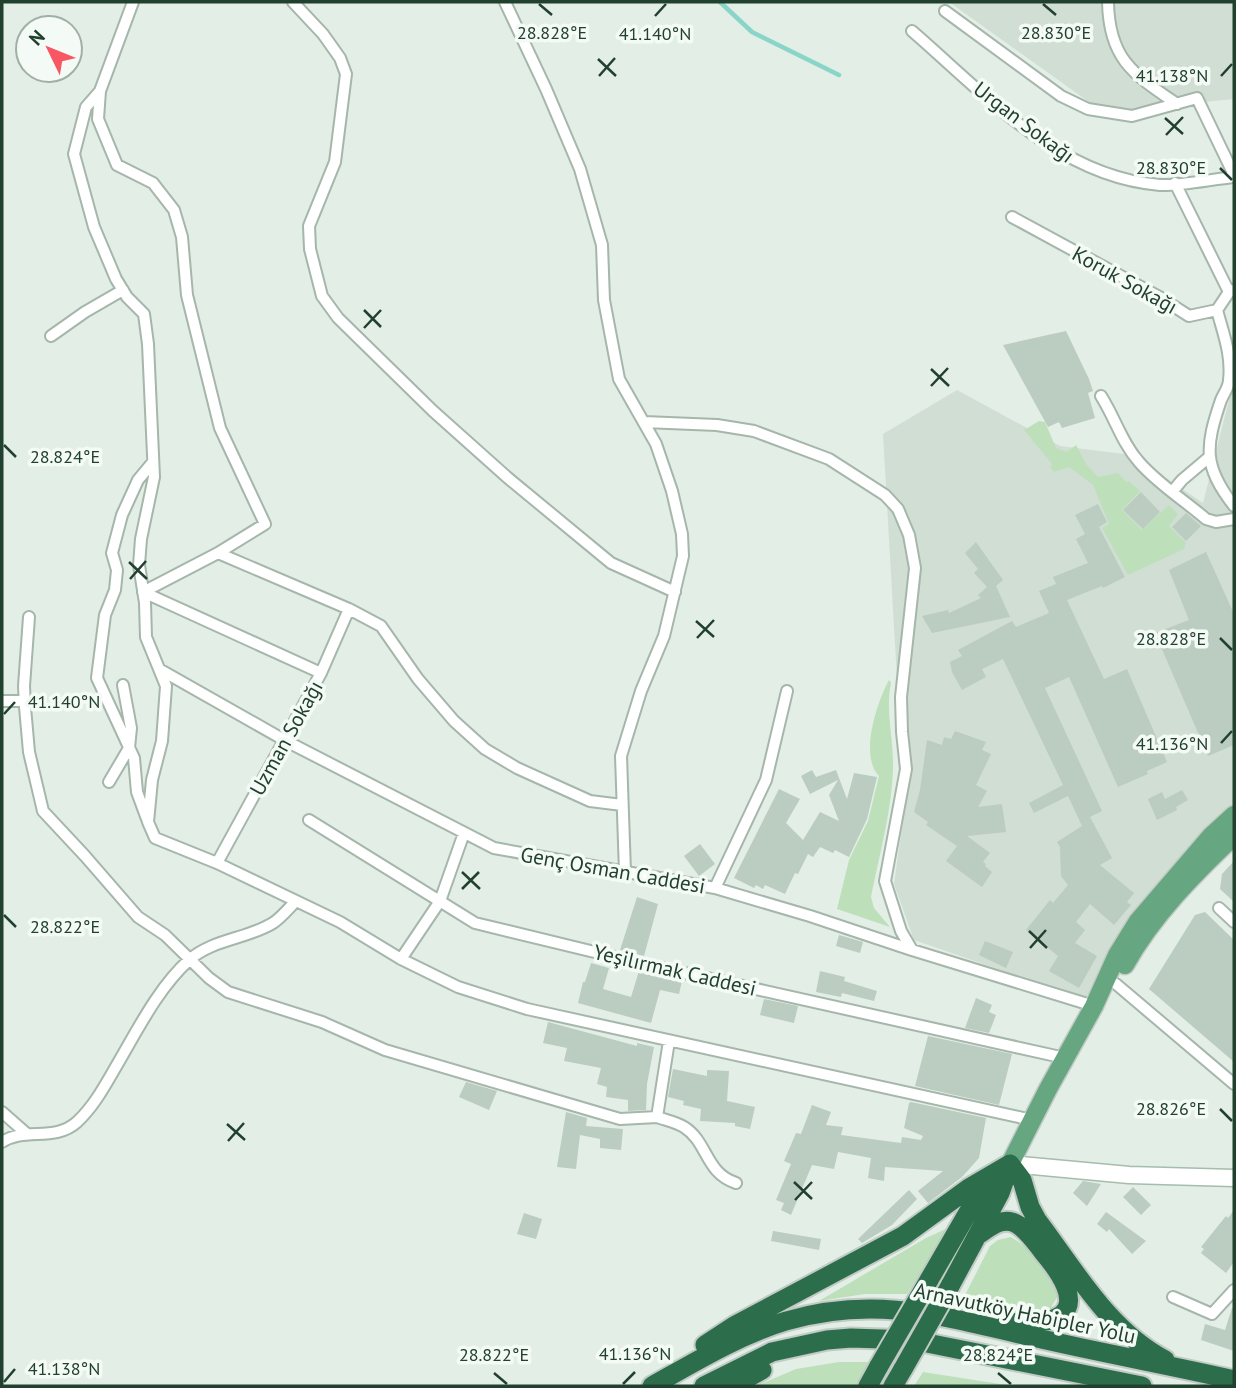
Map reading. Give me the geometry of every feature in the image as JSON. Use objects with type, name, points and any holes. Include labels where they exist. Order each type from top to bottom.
[{"type":"highway","points":[[893,1386],[978,1236],[1000,1193],[1010,1164]]},
{"type":"highway","points":[[868,1386],[977,1197],[1010,1164]]},
{"type":"highway","points":[[1010,1164],[1022,1180],[1030,1208],[1037,1220],[1113,1321],[1147,1350],[1183,1368]]},
{"type":"highway","points":[[651,1386],[667,1369],[734,1325],[903,1236],[969,1188],[1010,1164]]},
{"type":"highway","points":[[950,1317],[977,1322],[1039,1323],[1061,1316],[1068,1306],[1070,1297],[1062,1278],[1020,1226],[1010,1221],[1002,1221],[978,1236]]},
{"type":"highway","name":"Arnavutköy Habipler Yolu","points":[[651,1386],[725,1346],[786,1321],[852,1309],[916,1311],[950,1317],[1234,1380]]},
{"type":"highway","points":[[704,1386],[772,1352],[827,1340],[875,1338],[912,1340],[1142,1386]]},
{"type":"highway","points":[[733,1386],[827,1340]]},
{"type":"main road","points":[[1234,815],[1210,837],[1138,920],[1117,955],[1094,1006],[1010,1164],[1129,1175],[1234,1178]]},
{"type":"main road","points":[[1094,1006],[1110,995],[1136,947],[1160,915],[1234,836]]},
{"type":"street","points":[[134,2],[100,91],[98,119],[117,165],[153,183],[174,210],[182,237],[187,295],[220,428],[265,524],[218,553],[143,592]]},
{"type":"street","points":[[293,2],[323,34],[340,58],[346,74],[335,162],[309,226],[310,250],[322,296],[338,318],[357,337],[433,411],[508,478],[611,563],[675,592]]},
{"type":"street","points":[[505,2],[580,169],[602,245],[604,300],[619,379],[656,444],[672,491],[682,534],[682,556],[664,636],[641,691],[621,756],[625,872]]},
{"type":"street","points":[[1108,2],[1108,23],[1119,56],[1145,82],[1177,104]]},
{"type":"street","points":[[945,11],[1061,96],[1088,109],[1132,116],[1197,98],[1234,176]]},
{"type":"street","name":"Urgan Sokağı","points":[[912,31],[1017,122],[1059,153],[1092,169],[1163,186],[1234,176]]},
{"type":"street","points":[[100,91],[86,107],[74,154],[94,227],[123,290],[144,314],[148,344],[154,477],[141,539],[139,565],[146,637],[166,686],[162,741],[152,780],[148,822]]},
{"type":"street","points":[[1175,183],[1231,291],[1217,310],[1231,361],[1229,384],[1211,432],[1209,458],[1213,476],[1234,506]]},
{"type":"street","name":"Koruk Sokağı","points":[[1012,217],[1189,316],[1217,310]]},
{"type":"street","points":[[51,336],[123,290]]},
{"type":"street","points":[[1101,396],[1134,456],[1172,492],[1206,519],[1216,522],[1234,519]]},
{"type":"street","points":[[644,422],[717,425],[766,435],[829,459],[885,495],[898,509],[909,535],[915,568],[901,697],[906,769],[885,881],[901,931],[912,950]]},
{"type":"street","points":[[1172,492],[1209,458]]},
{"type":"street","points":[[153,462],[138,480],[122,515],[112,553],[117,570],[115,590],[105,615],[97,678],[134,758],[137,792],[155,838],[217,863],[340,922],[401,959],[458,987],[527,1009],[1032,1120]]},
{"type":"street","points":[[218,553],[349,609],[381,626],[418,679],[454,721],[485,749],[517,768],[590,801],[622,805]]},
{"type":"street","points":[[143,592],[321,673]]},
{"type":"street","name":"Uzman Sokağı","points":[[217,863],[286,741],[321,673],[349,609]]},
{"type":"street","points":[[29,617],[25,701],[29,752],[43,811],[138,917],[165,935],[228,992],[322,1022],[385,1051],[620,1119],[657,1117],[685,1128],[702,1147],[723,1179],[736,1183]]},
{"type":"street","name":"Genç Osman Caddesi","points":[[159,669],[286,741],[494,848],[715,888],[1094,1006]]},
{"type":"street","points":[[109,782],[129,748],[131,728],[123,685]]},
{"type":"street","points":[[715,888],[766,780],[787,691]]},
{"type":"street","points":[[2,701],[25,701]]},
{"type":"street","name":"Yeşilırmak Caddesi","points":[[309,821],[475,922],[644,964],[1065,1058]]},
{"type":"street","points":[[401,959],[440,901],[464,832]]},
{"type":"street","points":[[2,1142],[13,1135],[60,1133],[82,1117],[95,1103],[147,1014],[190,958],[213,945],[273,923],[296,901]]},
{"type":"street","points":[[1219,908],[1234,922]]},
{"type":"street","points":[[1116,984],[1234,1084]]},
{"type":"street","points":[[657,1117],[669,1041]]},
{"type":"street","points":[[2,1112],[27,1134]]},
{"type":"street","points":[[1173,1297],[1212,1314],[1232,1292]]},
{"type":"shaded area","points":[[949,2],[1234,2],[1234,99],[1103,112]]},
{"type":"shaded area","points":[[1234,380],[1234,807],[1124,930],[1085,999],[914,940],[894,884],[911,764],[897,679],[883,434],[957,390],[1060,446],[1132,455],[1203,503]]},
{"type":"green space","points":[[1039,421],[1045,422],[1056,448],[1067,452],[1076,445],[1086,464],[1098,477],[1118,473],[1140,491],[1122,510],[1142,530],[1169,505],[1178,514],[1169,526],[1186,543],[1184,549],[1128,575],[1102,528],[1109,524],[1093,485],[1069,467],[1054,472],[1050,467],[1052,464],[1024,430]]},
{"type":"green space","points":[[889,680],[892,784],[871,897],[874,908],[890,927],[837,909],[849,860],[868,821],[879,776],[870,756],[870,743],[875,715]]},
{"type":"green space","points":[[948,1228],[907,1294],[865,1294],[819,1301],[926,1238]]},
{"type":"green space","points":[[1011,1237],[1033,1254],[1055,1285],[1059,1294],[1049,1311],[1039,1315],[963,1299],[990,1246],[998,1240]]},
{"type":"green space","points":[[839,1362],[870,1362],[857,1386],[756,1386],[796,1369]]},
{"type":"green space","points":[[923,1372],[1013,1386],[914,1386]]},
{"type":"building","points":[[1066,331],[1093,391],[1088,393],[1095,418],[1062,428],[1059,422],[1048,427],[1003,345]]},
{"type":"building","points":[[1141,492],[1160,512],[1143,529],[1123,510]]},
{"type":"building","points":[[1098,504],[1107,522],[1099,527],[1125,577],[1103,588],[1102,586],[1067,600],[1104,679],[1127,669],[1167,762],[1118,787],[1069,677],[1045,688],[1102,811],[1090,817],[1112,858],[1100,865],[1134,893],[1127,902],[1131,905],[1114,925],[1090,904],[1076,922],[1085,930],[1075,943],[1097,956],[1079,988],[1049,971],[1058,956],[1026,930],[1050,900],[1053,903],[1068,885],[1061,876],[1060,847],[1057,842],[1082,826],[1068,796],[1034,813],[1029,803],[1063,785],[1003,659],[982,669],[986,677],[962,690],[952,672],[950,662],[962,656],[958,650],[1012,621],[1016,627],[1049,613],[1039,591],[1056,584],[1053,577],[1088,563],[1076,539],[1085,534],[1075,515]]},
{"type":"building","points":[[1186,513],[1201,526],[1186,541],[1172,527]]},
{"type":"building","points":[[976,542],[1003,580],[996,586],[1010,617],[932,633],[922,616],[948,610],[949,613],[981,598],[978,595],[987,587],[974,573],[978,569],[965,553]]},
{"type":"building","points":[[1206,552],[1234,614],[1234,745],[1208,756],[1155,633],[1189,620],[1169,570]]},
{"type":"building","points":[[955,731],[986,742],[982,750],[991,754],[976,785],[987,791],[978,807],[1002,804],[1006,832],[967,836],[990,853],[983,862],[992,872],[982,887],[946,861],[957,846],[926,825],[928,822],[914,812],[927,740],[942,745],[944,737],[951,739]]},
{"type":"building","points":[[812,770],[816,777],[836,770],[847,799],[854,773],[877,777],[867,819],[849,857],[820,847],[813,857],[808,854],[785,894],[765,885],[763,889],[756,885],[754,888],[734,878],[779,789],[800,799],[786,823],[803,840],[820,812],[839,821],[829,795],[838,780],[810,794],[801,776]]},
{"type":"building","points":[[1182,790],[1188,800],[1176,807],[1177,810],[1157,820],[1148,799],[1162,792],[1165,799]]},
{"type":"building","points":[[700,844],[715,864],[699,876],[684,856]]},
{"type":"building","points":[[1234,861],[1234,902],[1220,889],[1222,874]]},
{"type":"building","points":[[637,897],[658,904],[644,956],[620,950]]},
{"type":"building","points":[[1205,912],[1234,940],[1234,1062],[1149,989],[1195,915]]},
{"type":"building","points":[[839,935],[863,942],[860,953],[836,946]]},
{"type":"building","points":[[985,941],[1013,952],[1006,968],[979,955]]},
{"type":"building","points":[[591,963],[609,968],[603,989],[631,997],[639,971],[682,981],[679,994],[660,990],[651,1023],[578,1003]]},
{"type":"building","points":[[820,971],[845,977],[844,981],[877,991],[874,1001],[842,993],[841,997],[816,992]]},
{"type":"building","points":[[976,998],[992,1005],[989,1012],[996,1015],[989,1033],[965,1028]]},
{"type":"building","points":[[764,999],[798,1006],[794,1023],[760,1015]]},
{"type":"building","points":[[548,1022],[637,1046],[637,1043],[654,1047],[647,1084],[646,1110],[628,1111],[628,1100],[606,1097],[607,1087],[597,1084],[601,1068],[564,1061],[567,1048],[543,1043]]},
{"type":"building","points":[[928,1036],[1012,1054],[999,1105],[915,1086]]},
{"type":"building","points":[[673,1069],[707,1076],[707,1070],[729,1071],[727,1101],[755,1107],[750,1129],[735,1126],[735,1123],[700,1121],[701,1109],[683,1105],[684,1101],[668,1097]]},
{"type":"building","points":[[466,1082],[497,1091],[489,1110],[459,1097]]},
{"type":"building","points":[[911,1102],[986,1118],[979,1158],[962,1177],[928,1203],[918,1191],[943,1171],[885,1167],[884,1181],[868,1178],[871,1158],[838,1152],[834,1169],[812,1165],[791,1215],[781,1210],[784,1203],[776,1200],[791,1164],[784,1161],[796,1133],[801,1134],[812,1105],[831,1112],[826,1125],[843,1127],[841,1135],[901,1143],[902,1137],[921,1140],[923,1136],[904,1128]]},
{"type":"building","points":[[566,1112],[587,1118],[586,1126],[623,1129],[621,1150],[600,1148],[600,1139],[580,1135],[576,1169],[557,1167]]},
{"type":"building","points":[[1083,1181],[1101,1184],[1087,1206],[1073,1193]]},
{"type":"building","points":[[1133,1187],[1151,1205],[1141,1215],[1123,1197]]},
{"type":"building","points":[[909,1190],[917,1199],[892,1225],[862,1243],[858,1239]]},
{"type":"building","points":[[1234,1210],[1234,1262],[1226,1273],[1201,1253],[1204,1249],[1201,1247]]},
{"type":"building","points":[[1106,1212],[1146,1241],[1132,1254],[1109,1229],[1107,1232],[1097,1224]]},
{"type":"building","points":[[524,1213],[542,1219],[536,1239],[517,1234]]},
{"type":"building","points":[[773,1231],[821,1239],[819,1250],[771,1241]]},
{"type":"building","points":[[1232,1308],[1234,1351],[1201,1340],[1205,1324],[1225,1330]]},
{"type":"waterway","points":[[720,2],[752,32],[839,75]]}]
